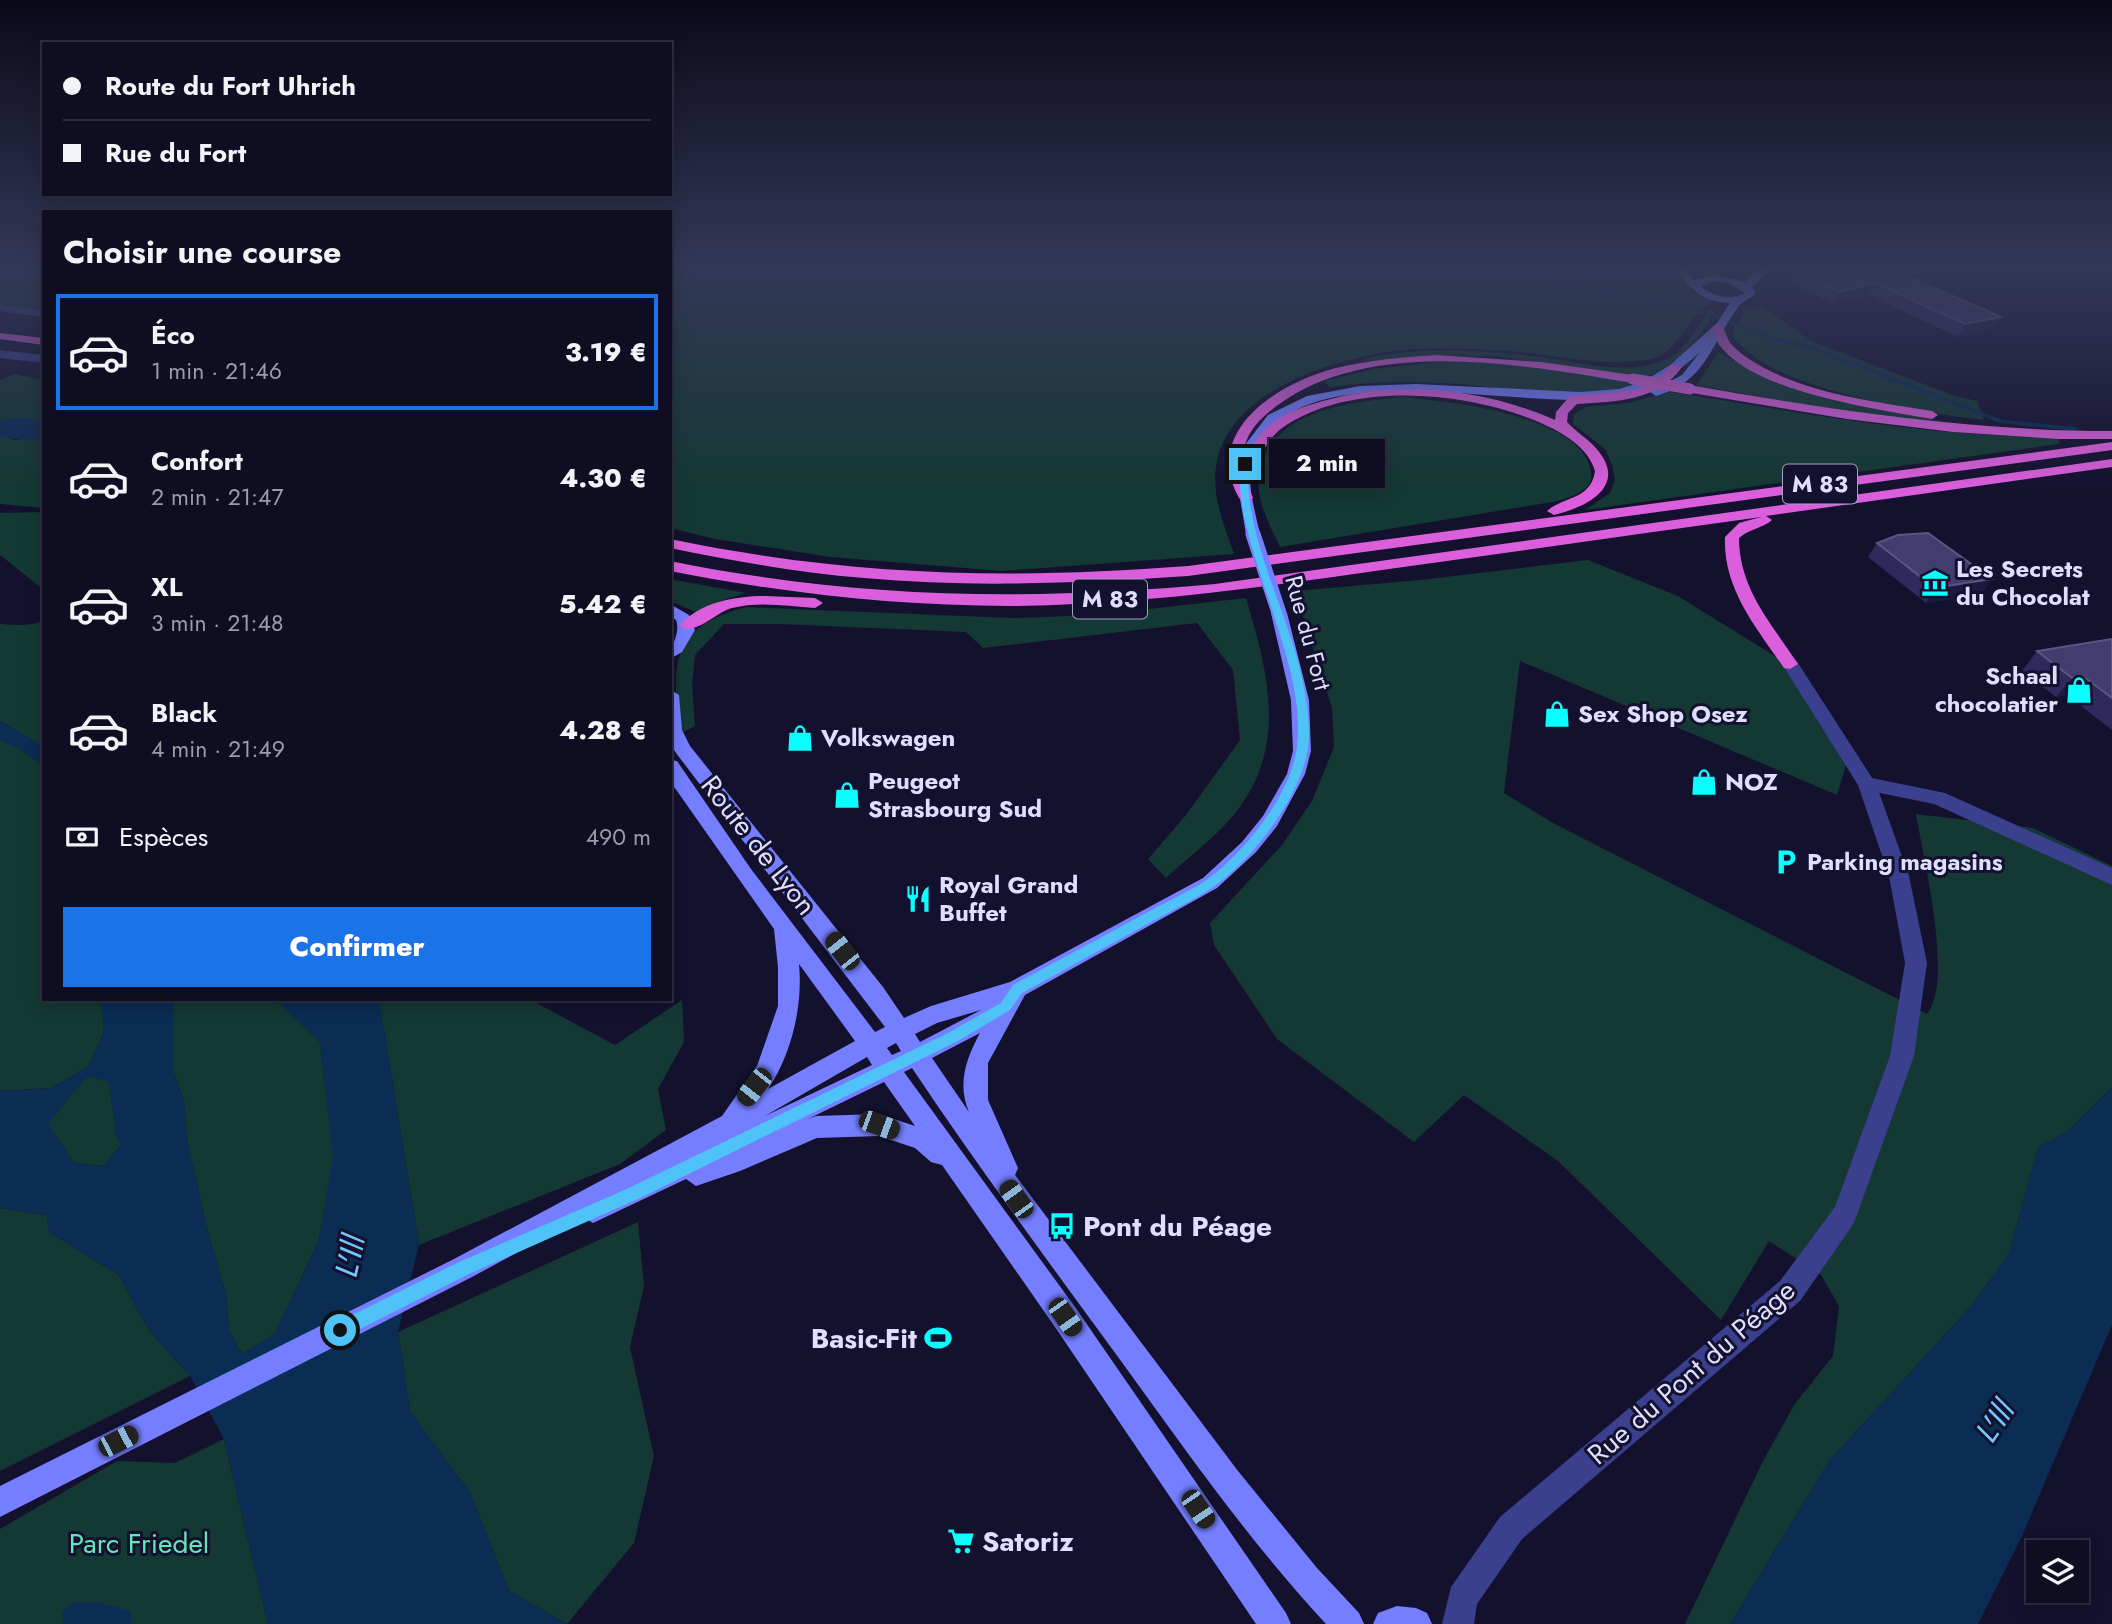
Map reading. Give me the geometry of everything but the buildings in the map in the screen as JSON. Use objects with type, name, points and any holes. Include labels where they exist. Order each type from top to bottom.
[{"type":"highway","points":[[1724,341],[1725,345],[1748,363],[1816,390],[1938,416],[2085,435]]},
{"type":"highway","points":[[1246,498],[1237,481],[1234,467],[1245,428],[1270,402],[1335,373],[1392,362],[1476,358],[1548,365],[1881,422],[1973,430],[2112,435]]},
{"type":"highway","points":[[1528,524],[1538,514],[1575,506],[1599,489],[1602,476],[1596,455],[1561,422],[1562,412],[1573,400],[1609,398],[1642,392],[1668,380],[1676,367]]},
{"type":"highway","points":[[1244,478],[1260,446],[1275,426],[1298,412],[1356,397],[1424,393],[1466,398],[1540,417],[1568,431]]},
{"type":"highway","name":"M 83","points":[[672,543],[747,559],[837,572],[973,581],[1059,581],[1188,572],[2112,446]]},
{"type":"highway","name":"M 83","points":[[672,566],[798,589],[900,598],[1004,602],[1143,597],[2112,463]]},
{"type":"highway","points":[[1790,664],[1742,589],[1730,550],[1732,537],[1744,526],[1790,516],[1808,505]]},
{"type":"highway","points":[[688,625],[717,608],[753,601],[859,605],[900,598]]},
{"type":"main road","name":"Rue du Fort","points":[[635,1193],[953,1037],[1011,998],[1210,883],[1249,847],[1270,821],[1296,774],[1302,751],[1300,700],[1279,614],[1253,534],[1244,478],[1247,452],[1255,435],[1274,416],[1293,406],[1361,389],[1422,386],[1592,396],[1620,393],[1648,384],[1676,367],[1702,341]]},
{"type":"main road","name":"Rue du Fort","points":[[1361,389],[1423,390],[1571,403],[1623,401],[1676,385],[1689,375],[1710,341]]},
{"type":"main road","points":[[672,610],[684,617],[688,625],[687,635],[672,652]]},
{"type":"main road","name":"Route de Lyon","points":[[672,718],[673,730],[682,749],[902,1031],[915,1056],[1029,1216],[1227,1482],[1306,1579],[1349,1624]]},
{"type":"main road","name":"Route de Lyon","points":[[672,769],[890,1069],[954,1164],[1143,1428],[1275,1624]]},
{"type":"main road","points":[[730,1124],[741,1104],[767,1071],[789,1006],[789,967],[784,926]]},
{"type":"main road","name":"Rue du Fort","points":[[463,1268],[730,1124],[834,1062],[870,1044],[931,1016],[1011,998]]},
{"type":"main road","points":[[1011,998],[976,1063],[976,1100],[992,1142],[1029,1216]]},
{"type":"main road","points":[[0,1502],[463,1268],[635,1193],[731,1163],[816,1127],[879,1125],[923,1140],[954,1164]]},
{"type":"main road","points":[[1389,1624],[1416,1624]]},
{"type":"street","points":[[0,354],[42,359]]},
{"type":"street","name":"Rue du Pont du Péage","points":[[1458,1624],[1462,1598],[1511,1528],[1790,1291],[1845,1214],[1902,1056],[1916,963],[1899,876],[1867,784],[1790,664]]},
{"type":"street","points":[[1867,784],[1938,798],[2112,877]]},
{"type":"green space","points":[[672,341],[1676,341],[1654,358],[1615,362],[1496,350],[1450,348],[1390,351],[1328,366],[1279,387],[1257,401],[1239,418],[1225,438],[1217,461],[1215,485],[1219,508],[1234,554],[1002,571],[830,557],[715,539],[672,528]]},
{"type":"green space","points":[[1687,341],[1694,341],[1668,366],[1646,377],[1495,356],[1427,355],[1357,362],[1398,353],[1447,350],[1519,355],[1620,368],[1667,359]]},
{"type":"green space","points":[[1737,341],[1811,341],[1955,396],[1977,401],[1984,420],[1904,408],[1846,395],[1793,377],[1751,354]]},
{"type":"green space","points":[[1719,352],[1769,377],[1798,387],[1886,411],[1942,421],[1943,424],[1872,417],[1696,385]]},
{"type":"green space","points":[[1457,360],[1556,368],[1634,383],[1614,390],[1592,393],[1548,394],[1426,382],[1330,387],[1324,381],[1374,369]]},
{"type":"green space","points":[[13,374],[42,380],[42,420],[0,420],[0,380]]},
{"type":"green space","points":[[1671,392],[1907,428],[2050,436],[2059,439],[2059,444],[1585,510],[1610,493],[1615,480],[1605,449],[1573,424],[1574,414],[1586,407],[1628,403]]},
{"type":"green space","points":[[1403,397],[1480,408],[1540,424],[1565,437],[1582,452],[1591,472],[1589,484],[1581,492],[1558,501],[1280,547],[1264,513],[1259,492],[1261,465],[1271,445],[1287,429],[1330,408]]},
{"type":"green space","points":[[5,435],[14,440],[42,439],[42,508],[0,504],[0,436]]},
{"type":"green space","points":[[42,512],[42,588],[0,555],[0,513]]},
{"type":"green space","points":[[1588,560],[1678,596],[1799,671],[1849,755],[1837,795],[1520,661],[1504,793],[1553,823],[1927,1014],[1935,998],[1937,948],[1930,887],[1916,814],[2033,828],[2112,866],[2112,1088],[2068,1131],[2038,1148],[2009,1254],[1973,1304],[1830,1460],[1730,1624],[1685,1624],[1763,1461],[1794,1405],[1833,1356],[1839,1306],[1821,1275],[1769,1241],[1721,1320],[1558,1161],[1464,1095],[1414,1142],[1277,1039],[1214,945],[1210,923],[1282,845],[1312,801],[1334,747],[1332,708],[1295,591],[1420,580]]},
{"type":"green space","points":[[672,579],[746,593],[720,601],[698,613],[672,602]]},
{"type":"green space","points":[[1246,598],[1262,659],[1269,718],[1266,747],[1258,775],[1244,802],[1222,828],[1166,878],[1148,859],[1186,815],[1240,740],[1233,670],[1197,623],[983,648],[966,632],[724,624],[695,655],[692,685],[695,726],[680,734],[676,688],[681,652],[689,638],[702,626],[746,607],[1013,618],[1096,615]]},
{"type":"green space","points":[[42,621],[42,746],[0,721],[0,624],[28,625]]},
{"type":"green space","points":[[0,740],[19,748],[42,765],[42,1001],[101,1001],[104,1032],[88,1067],[52,1088],[0,1091]]},
{"type":"green space","points":[[682,1000],[684,1042],[658,1089],[666,1130],[620,1164],[419,1245],[379,1001],[533,1001],[615,1045]]},
{"type":"green space","points":[[174,1001],[277,1001],[320,1042],[334,1156],[319,1240],[275,1334],[242,1354],[229,1331],[226,1295],[207,1229],[187,1140],[184,1102],[174,1073]]},
{"type":"green space","points":[[90,1076],[109,1081],[116,1134],[121,1145],[104,1166],[74,1163],[47,1124],[84,1079]]},
{"type":"green space","points":[[0,1208],[47,1215],[49,1232],[119,1275],[148,1329],[190,1376],[0,1471]]},
{"type":"green space","points":[[638,1222],[644,1286],[630,1347],[654,1456],[634,1543],[567,1624],[509,1591],[470,1493],[410,1412],[398,1332]]},
{"type":"green space","name":"Parc Friedel","points":[[224,1439],[268,1624],[0,1624],[0,1529],[117,1461],[175,1463]]},
{"type":"water","points":[[0,420],[42,420],[42,439],[27,441],[0,436]]},
{"type":"water","points":[[0,721],[42,746],[42,765],[19,748],[0,740]]},
{"type":"water","name":"L'Ill","points":[[101,1001],[174,1001],[174,1073],[184,1102],[187,1140],[207,1229],[226,1295],[229,1331],[242,1354],[275,1334],[319,1240],[333,1156],[320,1042],[277,1001],[379,1001],[419,1245],[398,1332],[410,1412],[470,1493],[509,1591],[567,1624],[268,1624],[224,1439],[190,1376],[148,1329],[119,1275],[49,1232],[47,1215],[0,1208],[0,1091],[52,1088],[88,1067],[104,1032]],"holes":[[[91,1076],[109,1082],[116,1134],[121,1145],[104,1166],[74,1163],[48,1124],[84,1079]]]},
{"type":"water","name":"L'Ill","points":[[2112,1088],[2112,1325],[2022,1536],[1978,1624],[1730,1624],[1830,1460],[1973,1304],[2009,1254],[2038,1148],[2068,1131]]},
{"type":"water","points":[[95,1602],[131,1611],[131,1624],[64,1624],[62,1612],[72,1603]]},
{"type":"waterway","points":[[1783,341],[1818,350],[2000,421],[2073,429]]},
{"type":"place","name":"Les Secrets du Chocolat","points":[[1935,583]]},
{"type":"place","name":"Schaal chocolatier","points":[[2079,690]]},
{"type":"place","name":"Sex Shop Osez","points":[[1557,714]]},
{"type":"place","name":"Volkswagen","points":[[800,738]]},
{"type":"place","name":"NOZ","points":[[1704,782]]},
{"type":"place","name":"Peugeot Strasbourg Sud","points":[[847,795]]},
{"type":"place","name":"Parking magasins","points":[[1786,862]]},
{"type":"place","name":"Royal Grand Buffet","points":[[918,899]]},
{"type":"place","name":"Pont du Péage","points":[[1062,1226]]},
{"type":"place","name":"Basic-Fit","points":[[938,1338]]},
{"type":"place","name":"Satoriz","points":[[961,1541]]},
{"type":"route","points":[[340,1330],[463,1268],[635,1193],[953,1037],[1005,1006],[1017,989],[1210,883],[1249,847],[1270,821],[1296,774],[1302,751],[1302,728],[1292,657],[1253,534],[1246,498],[1245,464]]}]
